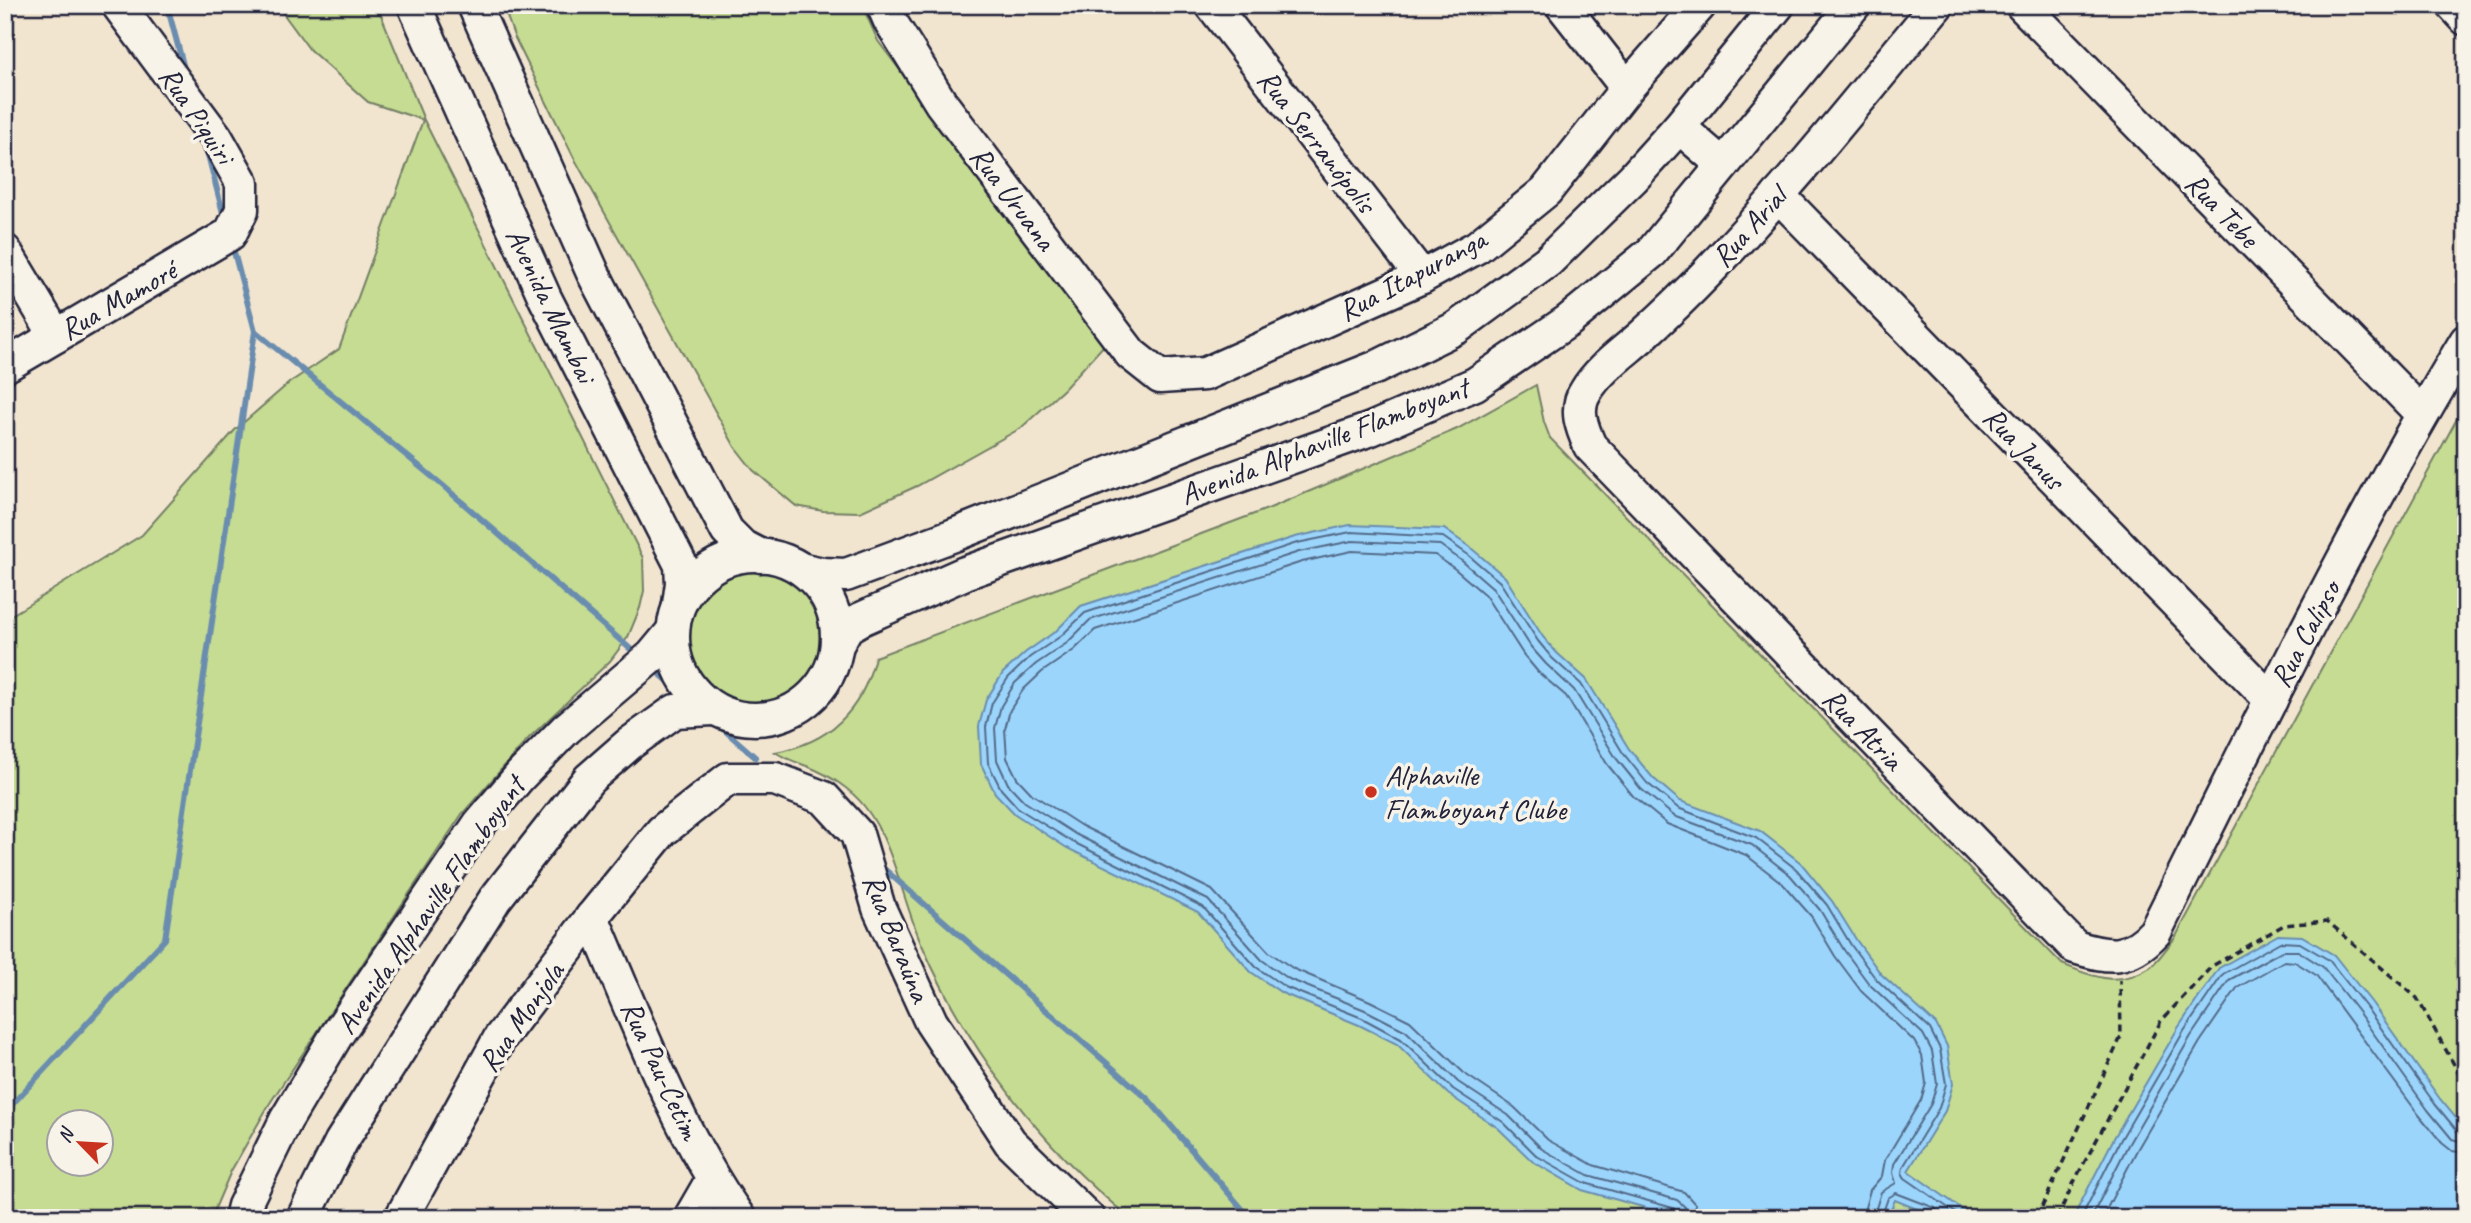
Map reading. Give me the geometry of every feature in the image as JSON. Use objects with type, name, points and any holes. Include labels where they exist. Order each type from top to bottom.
[{"type":"street","name":"Rua Piquiri","points":[[118,5],[216,137],[242,183],[242,210],[230,234]]},
{"type":"street","name":"Avenida Mambai","points":[[414,5],[545,298],[681,565],[682,583],[676,618]]},
{"type":"street","name":"Avenida Mambai","points":[[474,5],[593,273],[720,519],[727,531],[742,546],[761,556]]},
{"type":"street","name":"Rua Uruana","points":[[883,5],[941,103],[1131,354],[1160,377]]},
{"type":"street","name":"Rua Serranópolis","points":[[1212,5],[1422,277]]},
{"type":"street","points":[[1562,5],[1627,88]]},
{"type":"street","name":"Rua Itapuranga","points":[[1160,377],[1205,374],[1422,277],[1477,247],[1546,191],[1627,88],[1700,5]]},
{"type":"street","name":"Avenida Alphaville Flamboyant","points":[[804,570],[823,575],[846,575],[906,553],[1377,367],[1455,328],[1548,261],[1633,178],[1679,127],[1778,5]]},
{"type":"street","name":"Avenida Alphaville Flamboyant","points":[[837,645],[847,627],[861,619],[965,573],[1371,429],[1475,384],[1568,321],[1652,252],[1854,5]]},
{"type":"street","name":"Rua Arial","points":[[1590,446],[1581,426],[1580,407],[1585,392],[1598,375],[1657,323],[1709,271],[1778,195],[1937,5]]},
{"type":"street","name":"Rua Tebe","points":[[2022,5],[2422,414]]},
{"type":"street","points":[[2453,5],[2466,19]]},
{"type":"street","points":[[1679,127],[1723,166]]},
{"type":"street","name":"Rua Janus","points":[[1778,195],[2271,700]]},
{"type":"street","name":"Rua Mamoré","points":[[5,366],[230,234]]},
{"type":"street","points":[[5,251],[55,336]]},
{"type":"street","name":"Rua Calipso","points":[[2120,955],[2142,946],[2155,932],[2271,700],[2422,414],[2466,341]]},
{"type":"street","name":"Rua Atria","points":[[1590,446],[2055,929],[2075,947],[2101,956],[2120,955]]},
{"type":"street","points":[[749,554],[761,556],[778,558],[804,570],[823,591],[835,618],[837,645],[829,673],[812,696],[791,711],[769,719],[740,719],[713,709],[691,691],[675,660],[676,618],[695,580],[719,563],[749,554]]},
{"type":"street","name":"Avenida Alphaville Flamboyant","points":[[241,1218],[244,1206],[286,1119],[337,1036],[480,823],[520,776],[566,729],[652,656],[676,618]]},
{"type":"street","name":"Avenida Alphaville Flamboyant","points":[[303,1218],[341,1142],[488,911],[589,779],[629,744],[675,711],[713,709]]},
{"type":"street","name":"Rua Baraúna","points":[[662,831],[728,779],[775,779],[824,798],[857,834],[879,908],[931,1022],[1010,1142],[1088,1218]]},
{"type":"street","name":"Rua Monjola","points":[[401,1218],[500,1038],[592,917],[662,831]]},
{"type":"street","name":"Rua Pau-Cetim","points":[[592,917],[670,1095],[712,1180],[739,1218]]},
{"type":"street","points":[[690,1218],[712,1180]]},
{"type":"path","points":[[2057,1218],[2161,1021],[2212,966],[2284,925],[2327,921],[2417,998],[2466,1086]]},
{"type":"path","points":[[2037,1218],[2121,1037],[2120,955]]},
{"type":"green space","points":[[277,5],[377,5],[424,120],[643,558],[644,591],[640,608],[628,637],[610,661],[529,738],[462,814],[270,1103],[231,1171],[211,1218],[5,1218],[5,619],[142,535],[235,430],[289,383],[339,349],[423,120],[368,102],[310,50]]},
{"type":"green space","points":[[503,5],[862,5],[878,41],[1106,343],[1064,389],[1021,428],[917,486],[860,512],[823,511],[796,506],[753,470],[735,447],[573,156],[514,36]]},
{"type":"green space","name":"Alphaville Flamboyant Clube","points":[[1536,385],[1550,438],[2062,964],[2095,976],[2117,979],[2150,967],[2175,938],[2466,402],[2466,1218],[1130,1218],[1097,1190],[1037,1128],[984,1059],[961,1022],[922,945],[884,839],[865,807],[832,778],[775,752],[812,741],[841,721],[862,693],[875,657],[1270,508],[1457,429]]},
{"type":"green space","points":[[754,568],[780,573],[803,588],[818,611],[823,637],[818,663],[803,686],[780,701],[754,706],[728,701],[705,686],[690,663],[685,637],[690,611],[705,588],[728,573]]},
{"type":"water","points":[[1350,525],[1444,529],[1471,548],[1505,577],[1543,637],[1586,679],[1629,749],[1653,778],[1680,801],[1760,831],[1801,863],[1832,901],[1881,974],[1936,1024],[1947,1046],[1953,1084],[1945,1111],[1908,1171],[1975,1218],[1939,1218],[1895,1200],[1887,1218],[1682,1218],[1582,1190],[1532,1161],[1498,1128],[1448,1094],[1397,1044],[1282,993],[1251,972],[1198,912],[1067,848],[1015,814],[995,793],[981,764],[979,726],[986,700],[1003,673],[1026,652],[1056,631],[1081,606],[1295,537]]},
{"type":"water","points":[[2278,935],[2302,936],[2334,955],[2466,1130],[2466,1218],[2073,1218],[2114,1138],[2178,1028],[2219,968]]},
{"type":"waterway","points":[[167,5],[185,72]]},
{"type":"waterway","points":[[206,147],[224,217]]},
{"type":"waterway","points":[[5,1112],[165,939],[255,331],[234,252]]},
{"type":"waterway","points":[[255,331],[441,484],[635,653]]},
{"type":"waterway","points":[[655,670],[674,686]]},
{"type":"waterway","points":[[721,727],[755,757]]},
{"type":"waterway","points":[[883,868],[1148,1099],[1250,1218]]},
{"type":"place","name":"Alphaville Flamboyant Clube","points":[[1371,792]]}]
